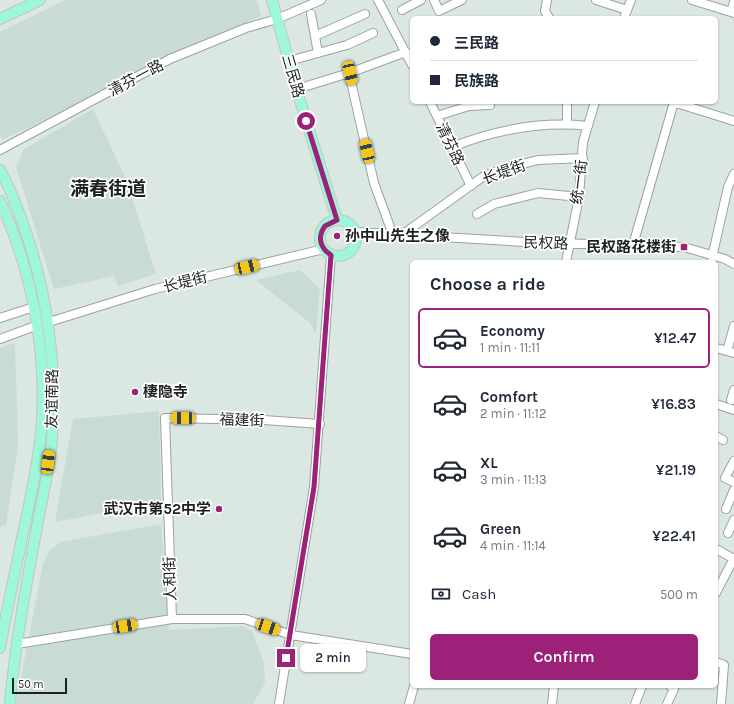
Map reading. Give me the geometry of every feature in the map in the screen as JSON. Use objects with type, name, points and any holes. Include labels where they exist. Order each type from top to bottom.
[{"type":"main road","points":[[0,19],[40,0]]},
{"type":"main road","name":"三民路","points":[[272,0],[337,220]]},
{"type":"main road","name":"友谊南路","points":[[0,170],[18,210],[41,283],[49,322],[53,383],[53,424],[47,474],[14,660],[10,704]]},
{"type":"main road","name":"友谊南路","points":[[0,201],[18,246],[38,325],[42,412],[39,454],[1,641]]},
{"type":"main road","points":[[337,220],[348,222],[354,227],[356,232],[356,243],[353,249],[345,255],[328,252],[321,243],[321,231],[325,226],[337,220]]},
{"type":"main road","points":[[3,704],[14,660]]},
{"type":"street","name":"清芬一路","points":[[0,150],[170,59],[246,28],[277,19],[321,0]]},
{"type":"street","points":[[402,10],[421,0]]},
{"type":"street","points":[[434,0],[439,11],[462,0]]},
{"type":"street","points":[[547,0],[545,11],[550,16]]},
{"type":"street","points":[[596,0],[627,10]]},
{"type":"street","points":[[625,16],[631,0]]},
{"type":"street","points":[[692,0],[732,12],[734,2]]},
{"type":"street","points":[[381,1],[410,61]]},
{"type":"street","points":[[311,14],[318,53]]},
{"type":"street","points":[[315,36],[365,14]]},
{"type":"street","points":[[289,61],[347,44],[373,33]]},
{"type":"street","points":[[297,88],[350,73],[406,52]]},
{"type":"street","points":[[350,73],[374,183],[393,234]]},
{"type":"street","name":"清芬路","points":[[431,104],[470,186]]},
{"type":"street","points":[[437,116],[469,106],[490,104]]},
{"type":"street","points":[[567,104],[567,124]]},
{"type":"street","name":"统一街","points":[[566,260],[579,197],[583,142],[594,104]]},
{"type":"street","points":[[633,245],[673,104]]},
{"type":"street","points":[[680,104],[734,121]]},
{"type":"street","points":[[452,147],[472,140],[526,126],[567,124],[588,126]]},
{"type":"street","name":"长堤街","points":[[393,234],[406,232],[484,176],[503,169],[538,160],[583,158]]},
{"type":"street","points":[[711,259],[728,187],[734,174]]},
{"type":"street","points":[[477,214],[494,204],[538,193],[579,197]]},
{"type":"street","name":"民权路","points":[[356,232],[569,244],[684,247],[711,259]]},
{"type":"street","points":[[279,704],[314,487],[320,424],[328,252]]},
{"type":"street","name":"长堤街","points":[[49,322],[155,289],[328,252]]},
{"type":"street","name":"民权路","points":[[718,261],[734,264]]},
{"type":"street","points":[[0,318],[34,307]]},
{"type":"street","points":[[0,339],[38,325]]},
{"type":"street","points":[[718,349],[730,352],[734,326]]},
{"type":"street","points":[[731,400],[734,391]]},
{"type":"street","points":[[718,405],[734,410]]},
{"type":"street","name":"福建街","points":[[165,418],[264,420],[320,424]]},
{"type":"street","name":"人和街","points":[[165,418],[172,619],[245,619],[291,635],[410,654]]},
{"type":"street","points":[[734,460],[725,478],[734,482]]},
{"type":"street","points":[[726,509],[734,490]]},
{"type":"street","points":[[728,533],[734,520]]},
{"type":"street","points":[[718,550],[734,559],[718,583]]},
{"type":"street","points":[[17,644],[172,619]]},
{"type":"street","points":[[718,663],[724,665],[721,704]]},
{"type":"street","points":[[409,704],[413,688]]},
{"type":"street","points":[[552,704],[554,688]]},
{"type":"street","points":[[635,704],[641,688]]},
{"type":"street","points":[[667,704],[674,689],[673,688]]},
{"type":"shaded area","points":[[65,0],[257,0],[261,16],[2,140],[0,135],[0,32]]},
{"type":"shaded area","points":[[93,109],[126,179],[156,274],[118,286],[114,276],[54,289],[16,167],[24,149]]},
{"type":"shaded area","points":[[300,270],[320,289],[316,333],[310,323],[256,280]]},
{"type":"shaded area","points":[[15,343],[18,445],[6,525],[0,527],[0,348]]},
{"type":"shaded area","points":[[159,411],[161,502],[55,522],[73,419]]},
{"type":"shaded area","points":[[161,524],[169,630],[243,626],[252,631],[264,663],[265,683],[253,704],[16,704],[43,564],[50,550],[61,542]]},
{"type":"place","name":"孙中山先生之像","points":[[337,236]]},
{"type":"place","name":"民权路花楼街","points":[[684,247]]},
{"type":"place","name":"棲隐寺","points":[[135,392]]},
{"type":"place","name":"武汉市第52中学","points":[[219,509]]},
{"type":"district","name":"满春街道","points":[[108,188]]},
{"type":"route","points":[[286,658],[291,635],[314,487],[319,435],[331,255],[322,247],[320,237],[321,231],[325,226],[331,221],[337,220],[306,121]]}]
